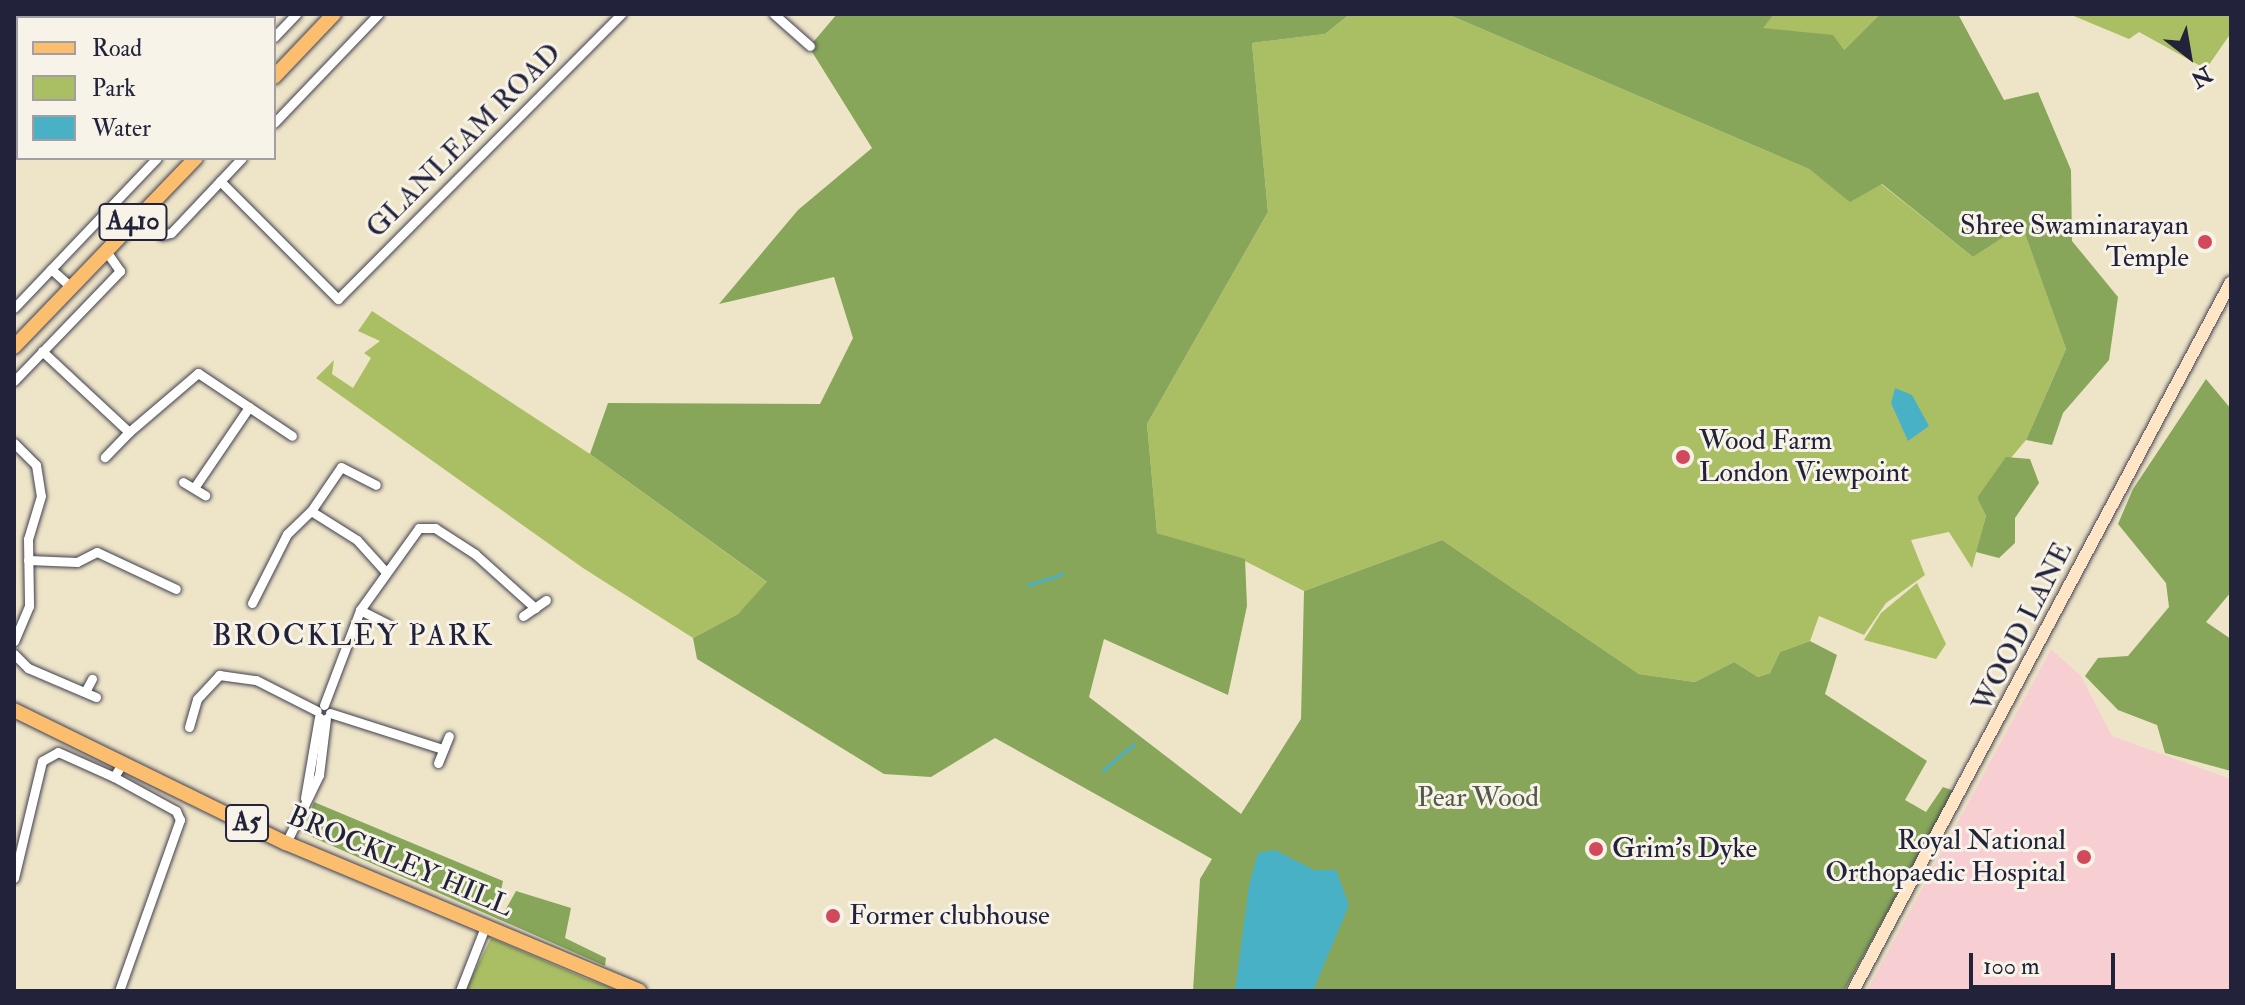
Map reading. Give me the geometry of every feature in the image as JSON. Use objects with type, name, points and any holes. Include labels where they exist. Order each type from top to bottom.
[{"type":"main road","points":[[276,75],[330,16]]},
{"type":"main road","name":"A410","points":[[14,347],[194,160]]},
{"type":"main road","name":"BROCKLEY HILL","points":[[14,710],[286,843],[639,991]]},
{"type":"street","points":[[276,35],[296,14]]},
{"type":"street","points":[[276,121],[378,14]]},
{"type":"street","name":"GLANLEAM ROAD","points":[[220,181],[338,299],[621,14]]},
{"type":"street","points":[[774,14],[810,46]]},
{"type":"street","points":[[14,308],[155,160]]},
{"type":"street","points":[[140,215],[167,236],[240,160]]},
{"type":"street","points":[[14,381],[120,271],[106,251]]},
{"type":"street","points":[[51,269],[71,287]]},
{"type":"street","name":"WOOD LANE","points":[[1853,991],[2231,282]]},
{"type":"street","points":[[42,351],[129,432]]},
{"type":"street","points":[[105,457],[194,374],[292,436]]},
{"type":"street","points":[[194,488],[249,407]]},
{"type":"street","points":[[14,443],[40,477],[28,560],[29,606],[14,641]]},
{"type":"street","points":[[252,603],[287,534],[311,511],[337,469],[350,467],[376,485]]},
{"type":"street","points":[[183,482],[205,495]]},
{"type":"street","points":[[311,511],[357,540],[385,571]]},
{"type":"street","points":[[286,843],[321,767],[323,713],[360,610],[415,531],[429,526],[475,554],[535,608]]},
{"type":"street","points":[[28,560],[77,562],[97,552],[176,589]]},
{"type":"street","points":[[523,616],[546,600]]},
{"type":"street","points":[[360,610],[388,624]]},
{"type":"street","points":[[14,654],[28,668],[96,697]]},
{"type":"street","points":[[189,727],[197,699],[219,675],[256,680],[323,713],[443,749]]},
{"type":"street","points":[[85,692],[92,679]]},
{"type":"street","points":[[438,763],[449,736]]},
{"type":"street","points":[[14,878],[42,761],[58,752],[114,777],[176,811],[180,820],[119,991]]},
{"type":"street","points":[[114,777],[123,762]]},
{"type":"street","points":[[460,991],[485,927]]},
{"type":"shaded area","name":"Royal National Orthopaedic Hospital","points":[[2051,649],[2081,676],[2112,736],[2231,779],[2231,991],[1867,991]]},
{"type":"green space","name":"Pear Wood","points":[[837,14],[1350,14],[1325,34],[1252,43],[1268,212],[1147,424],[1157,533],[1245,559],[1247,606],[1228,695],[1104,639],[1089,697],[1241,814],[1301,719],[1304,591],[1442,540],[1639,674],[1695,682],[1734,662],[1758,677],[1770,673],[1780,652],[1810,641],[1837,655],[1825,694],[1927,761],[1905,800],[1926,812],[1943,787],[1954,791],[1844,991],[1193,991],[1200,879],[1212,859],[995,738],[931,777],[884,774],[697,659],[693,638],[738,614],[767,582],[590,454],[608,403],[820,404],[853,338],[834,277],[719,304],[798,210],[872,148],[809,47]]},
{"type":"green space","points":[[1350,14],[1447,14],[1809,169],[1850,201],[1881,184],[1973,257],[2022,224],[2066,349],[2026,440],[1977,498],[1986,516],[1972,568],[1949,532],[1911,540],[1925,575],[1886,603],[1864,635],[1819,616],[1810,641],[1780,652],[1770,673],[1758,677],[1734,662],[1695,682],[1639,674],[1442,540],[1304,591],[1245,561],[1157,533],[1147,424],[1268,212],[1252,43],[1325,34]]},
{"type":"green space","points":[[1447,14],[1774,14],[1763,28],[1833,35],[1844,50],[1880,14],[1958,14],[2004,100],[2038,92],[2071,170],[2072,241],[2118,297],[2109,360],[2063,413],[2052,445],[2026,440],[2066,349],[2022,225],[1973,257],[1882,184],[1850,202],[1809,169]]},
{"type":"green space","points":[[1774,14],[1880,14],[1844,50],[1762,28]]},
{"type":"green space","points":[[2069,14],[2231,14],[2231,33],[2206,69],[2139,32],[2129,39]]},
{"type":"green space","points":[[372,311],[590,454],[768,583],[738,614],[693,638],[583,568],[316,378],[334,360],[332,374],[353,388],[371,358],[364,353],[380,341],[358,331]]},
{"type":"green space","points":[[2206,379],[2231,409],[2231,592],[2206,622],[2231,639],[2231,771],[2165,753],[2157,725],[2118,710],[2085,676],[2098,658],[2128,656],[2169,607],[2166,583],[2118,524],[2133,489]]},
{"type":"green space","points":[[2006,457],[2030,459],[2039,483],[2015,518],[2015,543],[1999,558],[1976,552],[1986,516],[1977,498]]},
{"type":"green space","points":[[1917,583],[1946,644],[1936,659],[1864,640],[1881,613]]},
{"type":"green space","points":[[314,802],[503,881],[496,915],[502,916],[516,891],[571,908],[565,938],[606,958],[605,966],[303,833]]},
{"type":"green space","points":[[491,938],[587,979],[620,991],[465,991]]},
{"type":"water","points":[[1895,388],[1912,395],[1929,426],[1908,441],[1891,403]]},
{"type":"water","points":[[1275,850],[1314,870],[1336,870],[1349,905],[1313,991],[1235,991],[1249,885],[1258,853]]},
{"type":"waterway","points":[[1028,585],[1062,574]]},
{"type":"waterway","points":[[1103,770],[1134,744]]},
{"type":"place","name":"Shree Swaminarayan Temple","points":[[2205,242]]},
{"type":"place","name":"Wood Farm London Viewpoint","points":[[1683,457]]},
{"type":"place","name":"Grim's Dyke","points":[[1596,849]]},
{"type":"place","name":"Royal National Orthopaedic Hospital","points":[[2084,857]]},
{"type":"place","name":"Former clubhouse","points":[[833,916]]},
{"type":"district","name":"BROCKLEY PARK","points":[[353,636]]}]
